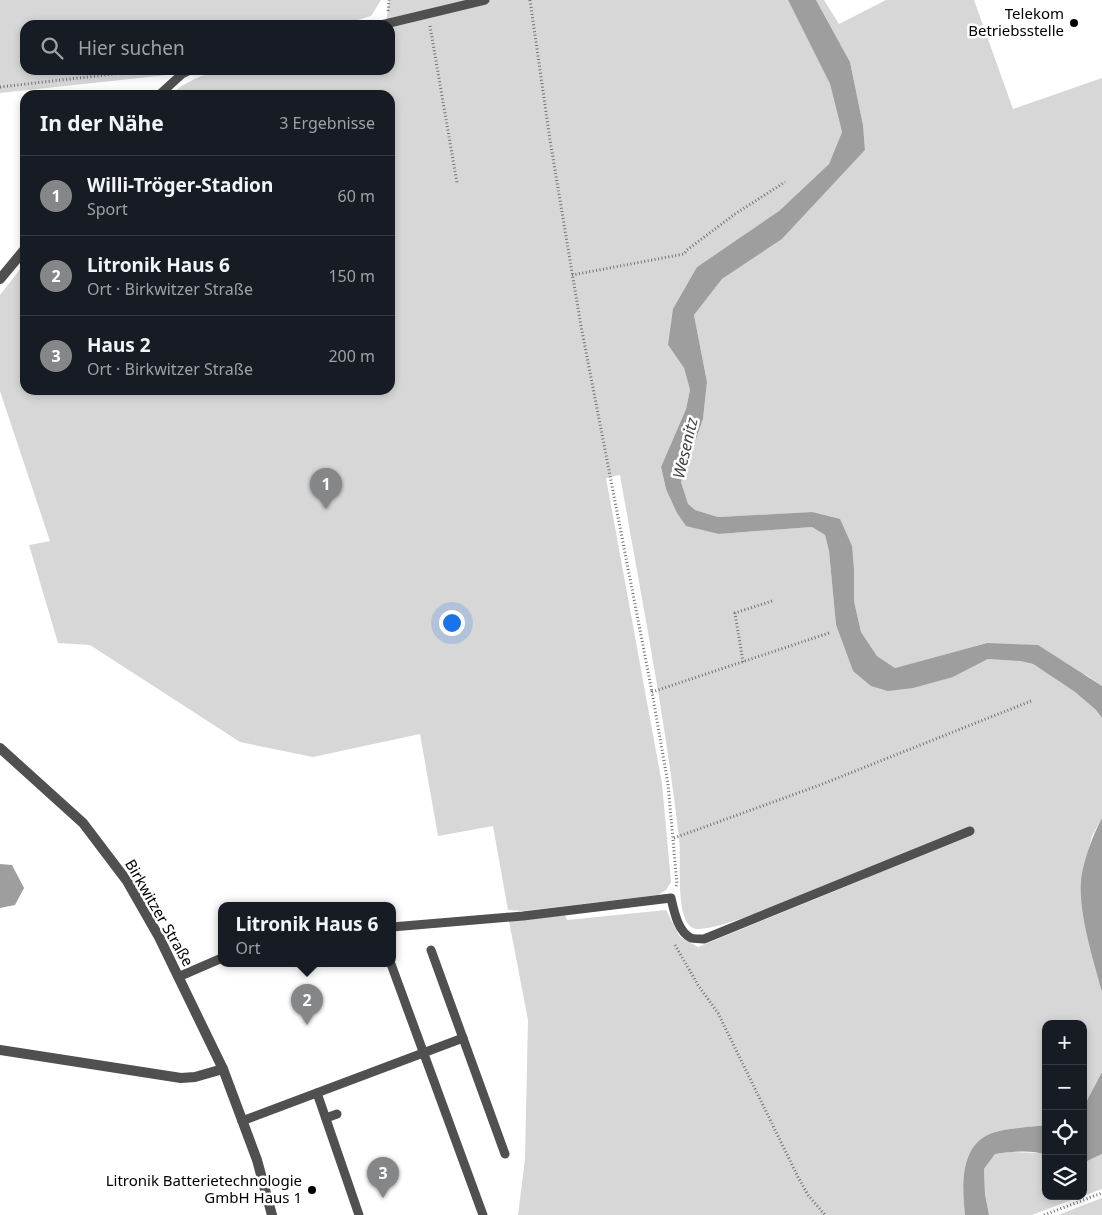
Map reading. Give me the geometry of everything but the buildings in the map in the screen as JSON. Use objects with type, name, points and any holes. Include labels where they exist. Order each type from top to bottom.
[{"type":"street","points":[[0,279],[20,255]]},
{"type":"street","name":"Birkwitzer Straße","points":[[0,748],[83,823],[127,882],[159,937],[223,1069],[256,1160],[272,1215]]},
{"type":"street","points":[[0,1050],[181,1078],[195,1077],[223,1069]]},
{"type":"lane","points":[[395,22],[485,0]]},
{"type":"lane","points":[[165,90],[181,75]]},
{"type":"lane","points":[[396,928],[523,916],[670,898],[675,915],[684,932],[692,938],[704,939],[970,830]]},
{"type":"lane","points":[[431,950],[505,1154]]},
{"type":"lane","points":[[178,977],[218,960]]},
{"type":"lane","points":[[392,967],[483,1215]]},
{"type":"lane","points":[[242,1121],[463,1038]]},
{"type":"lane","points":[[317,1093],[359,1215]]},
{"type":"lane","points":[[326,1118],[337,1114]]},
{"type":"path","points":[[530,0],[572,275],[668,784],[678,884],[670,898]]},
{"type":"path","points":[[427,14],[457,183]]},
{"type":"path","points":[[0,87],[104,75]]},
{"type":"path","points":[[572,275],[684,254],[735,214],[785,182]]},
{"type":"path","points":[[743,662],[734,613],[772,601]]},
{"type":"path","points":[[652,692],[829,633]]},
{"type":"path","points":[[674,838],[829,782],[1032,701]]},
{"type":"path","points":[[672,939],[689,971],[718,1013],[798,1177],[808,1194],[825,1215]]},
{"type":"path","points":[[1044,1215],[1102,1193]]},
{"type":"shaded area","points":[[0,0],[381,0],[371,16],[358,20],[20,20],[20,75],[167,75],[0,93]]},
{"type":"shaded area","points":[[389,0],[788,0],[830,84],[842,132],[829,164],[779,211],[697,267],[668,345],[684,368],[690,390],[686,409],[661,467],[666,489],[719,534],[812,527],[825,535],[829,551],[836,625],[853,671],[953,677],[988,659],[1020,661],[1033,664],[1075,692],[1096,710],[1102,718],[1102,818],[1092,836],[1082,874],[1082,901],[1088,939],[1102,992],[1102,1072],[1087,1100],[1087,1020],[1042,1020],[1042,1125],[997,1131],[981,1139],[973,1147],[965,1168],[963,1192],[965,1215],[518,1215],[525,1159],[528,1020],[509,921],[565,915],[567,920],[666,910],[680,937],[698,947],[867,878],[864,869],[776,906],[724,924],[705,928],[693,928],[687,922],[681,901],[680,847],[667,747],[620,475],[606,478],[662,784],[671,882],[666,890],[658,895],[523,911],[508,910],[493,826],[438,836],[420,734],[313,757],[240,742],[90,645],[58,643],[29,545],[50,541],[0,391],[0,295],[20,269],[20,395],[395,395],[395,90],[176,90],[204,75],[395,75],[395,20],[386,20]]},
{"type":"shaded area","points":[[816,0],[824,0],[839,24],[886,0],[974,0],[1013,109],[1102,78],[1102,686],[1086,675],[987,643],[895,668],[877,656],[861,632],[854,601],[854,570],[812,512],[718,517],[695,510],[687,504],[681,482],[703,419],[707,382],[694,315],[722,279],[782,239],[865,150],[863,125],[850,62]]},
{"type":"shaded area","points":[[1010,1152],[1042,1154],[1042,1200],[1071,1200],[1032,1215],[989,1215],[985,1194],[984,1169],[995,1154]]},
{"type":"shaded area","points":[[1102,1154],[1102,1189],[1087,1195],[1087,1161]]},
{"type":"shaded area","points":[[1102,1198],[1102,1215],[1058,1215]]},
{"type":"water","name":"Wesenitz","points":[[788,0],[816,0],[850,62],[863,125],[865,150],[782,239],[722,279],[694,315],[707,382],[703,419],[681,482],[688,504],[695,510],[718,517],[812,512],[840,519],[852,546],[854,601],[861,632],[877,656],[895,668],[987,643],[1038,645],[1102,686],[1102,718],[1096,710],[1075,692],[1033,664],[1020,661],[988,659],[953,677],[913,688],[888,691],[871,686],[853,671],[836,625],[829,551],[825,535],[812,527],[719,534],[686,526],[677,513],[666,489],[661,467],[686,409],[690,390],[684,368],[668,345],[673,309],[697,267],[779,211],[829,164],[842,132],[830,84]]},
{"type":"water","points":[[1102,818],[1102,992],[1083,917],[1081,886],[1082,873],[1088,852]]},
{"type":"water","points":[[0,864],[12,865],[24,888],[15,905],[0,908]]},
{"type":"water","points":[[1102,1072],[1102,1154],[1087,1161],[1087,1110],[1087,1100]]},
{"type":"water","points":[[1042,1125],[1042,1154],[1014,1152],[995,1154],[984,1169],[985,1194],[989,1215],[965,1215],[963,1192],[965,1168],[973,1147],[981,1139],[992,1133]]},
{"type":"place","name":"Telekom Betriebsstelle","points":[[1074,23]]},
{"type":"place","name":"Willi-Tröger-Stadion","points":[[326,509]]},
{"type":"place","name":"Litronik Haus 6","points":[[307,1025]]},
{"type":"place","name":"Litronik Batterietechnologie GmbH Haus 1","points":[[312,1190]]},
{"type":"place","name":"Haus 2","points":[[383,1198]]}]
